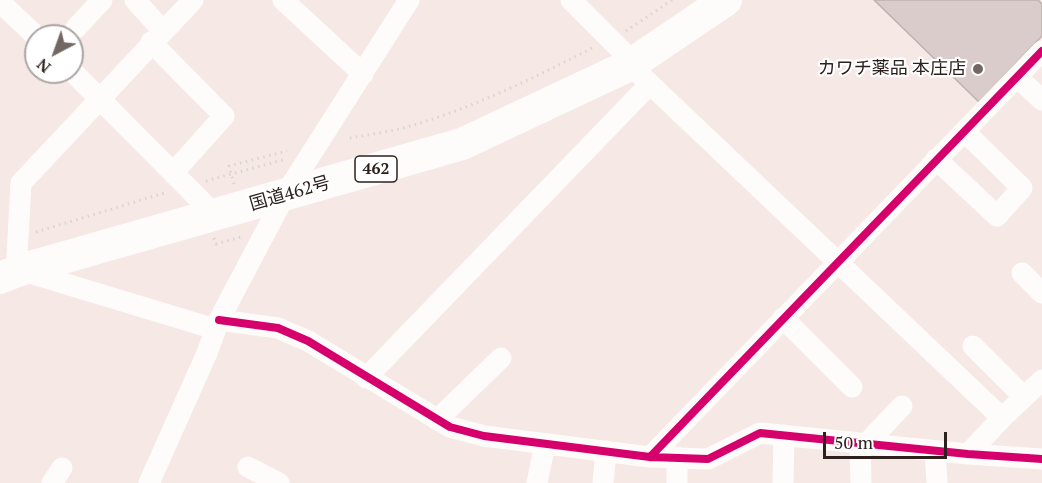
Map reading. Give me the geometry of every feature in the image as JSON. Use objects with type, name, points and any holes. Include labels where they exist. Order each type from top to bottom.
[{"type":"highway","name":"国道462号","points":[[9,260],[292,160],[454,126],[625,56],[696,0]]},
{"type":"highway","name":"国道462号","points":[[193,194],[285,195],[462,144],[726,0]]},
{"type":"street","points":[[80,24],[102,0]]},
{"type":"street","points":[[84,82],[193,194],[224,116],[156,36],[135,0]]},
{"type":"street","points":[[193,0],[156,36],[21,183],[9,260],[217,324],[278,328],[308,341],[450,427],[484,436],[650,457],[708,459],[760,433],[935,451],[1042,459]]},
{"type":"street","points":[[283,0],[363,74]]},
{"type":"street","points":[[148,483],[217,324],[285,195],[292,160],[363,74],[409,0]]},
{"type":"street","points":[[571,0],[625,56],[837,263],[1002,418]]},
{"type":"street","points":[[0,2],[24,25]]},
{"type":"street","points":[[650,457],[1042,51]]},
{"type":"street","points":[[366,378],[625,56]]},
{"type":"street","points":[[1017,77],[1042,100]]},
{"type":"street","points":[[936,159],[997,216],[1022,188],[965,132]]},
{"type":"street","points":[[1022,273],[1042,293]]},
{"type":"street","points":[[783,318],[852,387]]},
{"type":"street","points":[[973,346],[1024,398]]},
{"type":"street","points":[[437,420],[501,358]]},
{"type":"street","points":[[968,454],[1042,380]]},
{"type":"street","points":[[861,483],[863,444],[902,406]]},
{"type":"street","points":[[783,483],[784,435]]},
{"type":"street","points":[[537,483],[545,444]]},
{"type":"street","points":[[603,483],[606,451]]},
{"type":"street","points":[[935,451],[937,483]]},
{"type":"street","points":[[677,458],[677,483]]},
{"type":"street","points":[[248,467],[279,483]]},
{"type":"path","points":[[350,138],[415,125],[467,107],[526,82],[625,56],[672,0]]},
{"type":"path","points":[[9,260],[104,209],[193,194],[292,160]]},
{"type":"path","points":[[229,166],[292,160]]},
{"type":"building","name":"カワチ薬品 本庄店","points":[[874,0],[1038,0],[1042,4],[1042,36],[979,102]]},
{"type":"cycle path","points":[[650,457],[1042,51]]},
{"type":"cycle path","points":[[219,320],[278,328],[308,341],[450,427],[484,436],[650,457],[708,459],[760,433],[968,454],[1042,459]]},
{"type":"place","name":"カワチ薬品 本庄店","points":[[978,69]]}]
